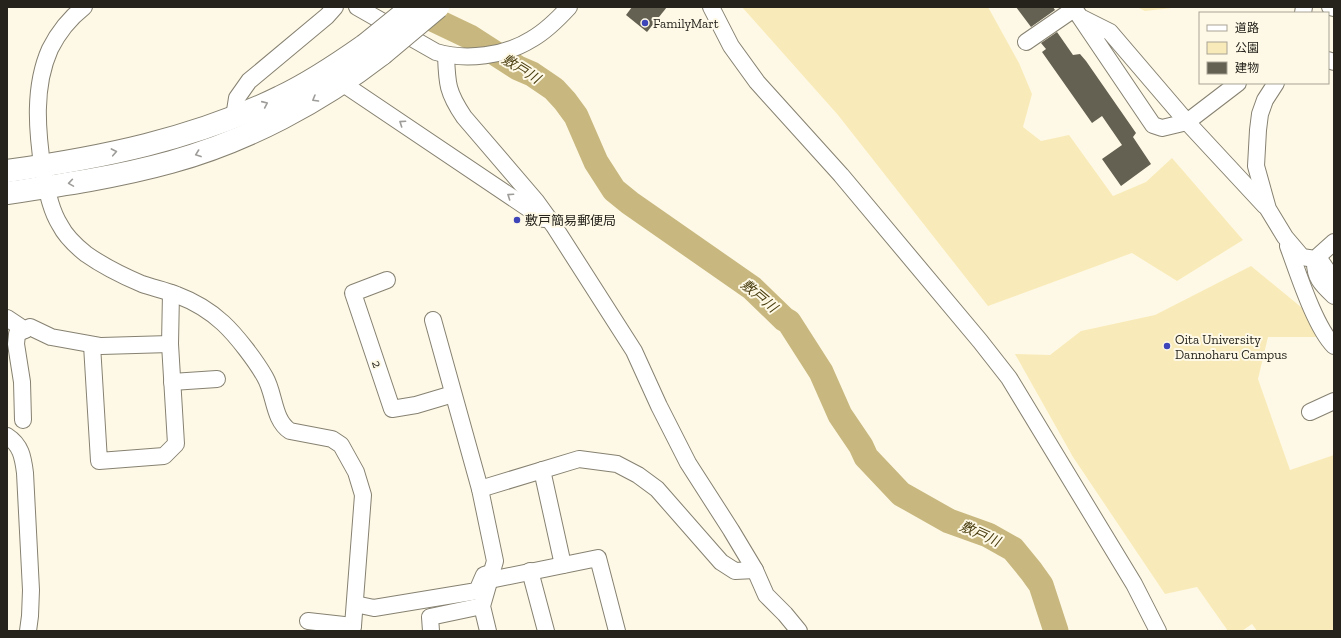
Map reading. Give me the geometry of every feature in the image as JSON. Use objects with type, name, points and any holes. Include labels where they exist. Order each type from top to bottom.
[{"type":"highway","points":[[7,193],[114,175],[171,162],[251,133],[294,111],[342,83],[412,7]]},
{"type":"highway","points":[[7,171],[42,166],[153,144],[234,117],[280,98],[332,68],[374,49],[438,7]]},
{"type":"street","points":[[84,7],[65,25],[50,48],[40,84],[38,131],[42,166],[46,187],[53,210],[66,235],[81,250],[105,266],[142,284],[187,299],[203,308],[230,329],[266,379],[280,420],[286,429],[332,439],[341,445],[356,472],[363,496],[353,628],[308,621]]},
{"type":"street","points":[[234,117],[237,98],[249,81],[328,16],[335,7]]},
{"type":"street","points":[[357,7],[436,52],[446,55],[480,56],[505,50],[541,34],[569,7]]},
{"type":"street","points":[[711,7],[731,46],[757,82],[841,175],[980,341],[1009,378],[1134,584],[1158,631]]},
{"type":"street","points":[[1330,7],[1334,8]]},
{"type":"street","points":[[1026,42],[1076,11]]},
{"type":"street","points":[[1076,11],[1153,124],[1162,128],[1187,122],[1237,84]]},
{"type":"street","points":[[1076,11],[1110,32],[1187,122],[1268,209],[1285,238],[1313,311],[1328,340],[1334,346]]},
{"type":"street","points":[[446,55],[447,81],[456,105],[464,117],[536,201],[554,226],[634,351],[659,406],[688,463],[755,570],[766,596],[785,614],[799,631]]},
{"type":"street","points":[[342,83],[554,226]]},
{"type":"street","points":[[1268,209],[1256,166],[1258,130],[1264,100],[1275,84]]},
{"type":"street","points":[[1285,238],[1302,257],[1320,260],[1334,278]]},
{"type":"street","points":[[1334,242],[1315,259],[1315,269],[1322,284],[1334,296]]},
{"type":"street","name":"2","points":[[387,280],[353,293],[392,409],[416,405],[453,394]]},
{"type":"street","points":[[92,345],[99,461],[164,456],[176,444],[170,344],[171,293]]},
{"type":"street","points":[[7,318],[25,330]]},
{"type":"street","points":[[433,320],[480,489],[495,561],[482,606],[488,631]]},
{"type":"street","points":[[24,420],[22,382],[16,344],[17,334],[30,327],[50,337],[92,345],[111,347],[170,344]]},
{"type":"street","points":[[172,382],[217,379]]},
{"type":"street","points":[[1310,412],[1334,401]]},
{"type":"street","points":[[7,436],[11,438],[20,448],[23,456],[25,473],[31,590],[28,631]]},
{"type":"street","points":[[480,489],[579,459],[616,464],[638,475],[657,489],[721,562],[735,571],[755,570]]},
{"type":"street","points":[[542,470],[564,565]]},
{"type":"street","points":[[354,604],[374,608],[477,591],[484,575],[491,576],[530,571],[598,558],[617,631]]},
{"type":"street","points":[[530,571],[546,631]]},
{"type":"street","points":[[431,631],[430,617],[482,606]]},
{"type":"green space","points":[[742,7],[988,7],[1019,63],[1032,94],[1023,127],[1041,141],[1069,135],[1113,196],[1146,182],[1172,158],[1243,240],[1177,281],[1132,253],[988,306],[838,115]]},
{"type":"green space","points":[[1137,7],[1181,7],[1145,11]]},
{"type":"green space","points":[[1251,266],[1307,312],[1316,337],[1268,337],[1258,379],[1290,470],[1334,455],[1334,631],[1257,631],[1252,624],[1242,631],[1228,631],[1197,587],[1165,594],[1073,457],[1015,354],[1050,355],[1081,331],[1155,315]]},
{"type":"building","name":"FamilyMart","points":[[632,7],[667,7],[647,32],[626,15]]},
{"type":"building","points":[[1016,7],[1053,7],[1055,10],[1031,27]]},
{"type":"building","points":[[1057,32],[1073,55],[1080,54],[1086,61],[1136,133],[1133,137],[1151,164],[1121,186],[1102,159],[1122,145],[1102,116],[1092,123],[1042,52],[1046,49],[1041,43]]},
{"type":"waterway","name":"敷戸川","points":[[407,7],[470,37],[554,89],[576,116],[596,162],[614,190],[630,203],[752,288],[789,322],[821,372],[840,415],[861,446],[866,457],[901,494],[949,521],[988,535],[1013,549],[1041,585],[1056,631]]},
{"type":"place","name":"FamilyMart","points":[[645,23]]},
{"type":"place","name":"敷戸簡易郵便局","points":[[517,220]]},
{"type":"place","name":"Oita University Dannoharu Campus","points":[[1167,346]]}]
